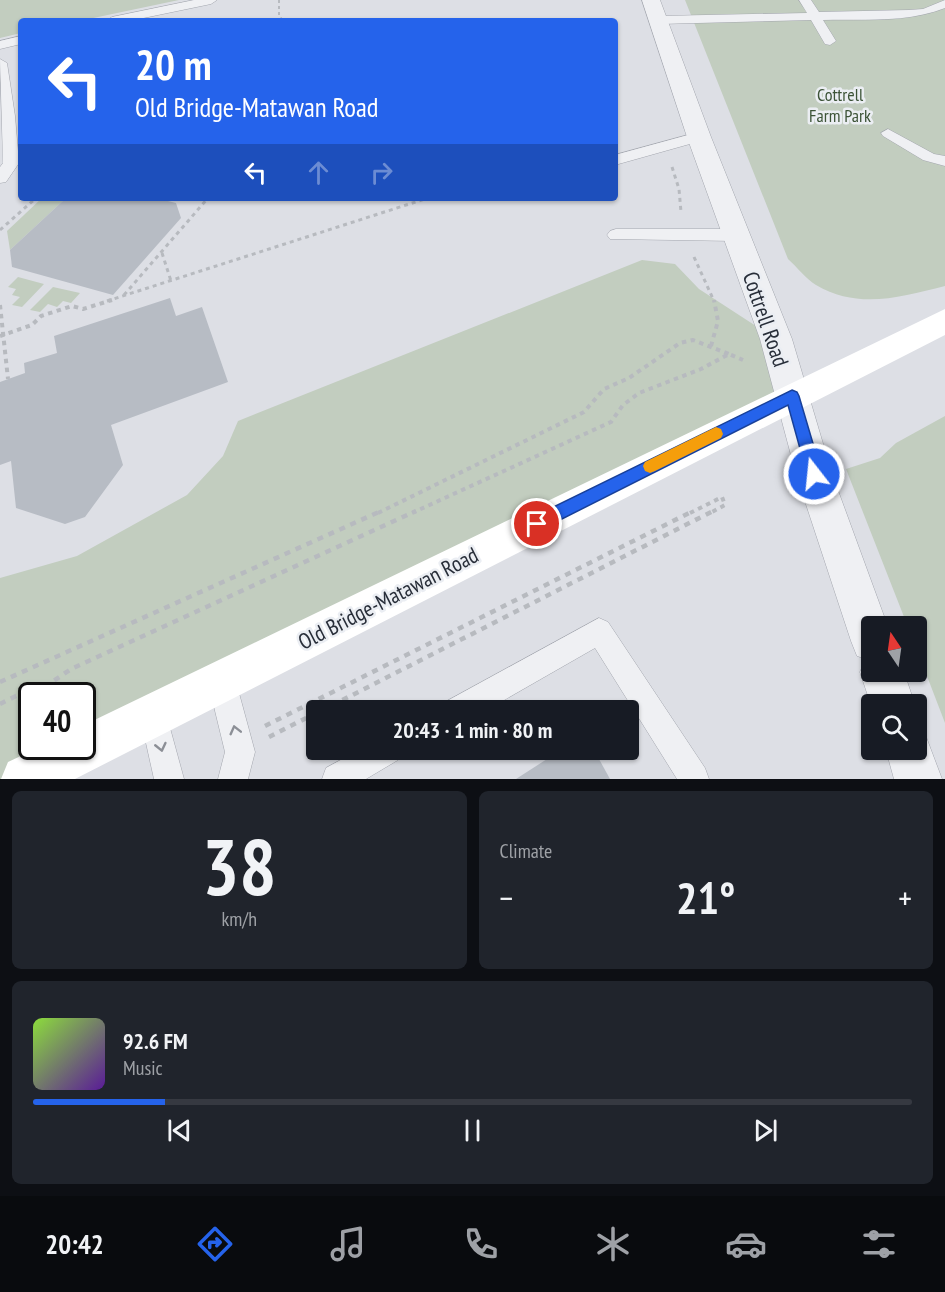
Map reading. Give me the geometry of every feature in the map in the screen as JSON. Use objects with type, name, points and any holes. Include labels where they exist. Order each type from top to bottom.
[{"type":"main road","name":"Old Bridge-Matawan Road","points":[[25,779],[945,321]]},
{"type":"street","name":"Cottrell Road","points":[[655,10],[699,137],[776,339],[814,474],[863,616]]},
{"type":"street","points":[[912,760],[918,779]]},
{"type":"lane","points":[[126,18],[211,0]]},
{"type":"lane","points":[[805,0],[830,41]]},
{"type":"lane","points":[[655,10],[815,17],[909,14],[925,12],[945,4]]},
{"type":"lane","points":[[0,45],[18,41]]},
{"type":"lane","points":[[0,63],[12,163],[0,178]]},
{"type":"lane","points":[[888,133],[929,156],[945,161]]},
{"type":"lane","points":[[618,159],[699,137]]},
{"type":"lane","points":[[616,234],[736,235]]},
{"type":"lane","points":[[477,700],[599,631],[694,779]]},
{"type":"lane","points":[[222,682],[240,752],[233,779]]},
{"type":"lane","points":[[154,716],[169,779]]},
{"type":"lane","points":[[337,779],[370,760]]},
{"type":"path","points":[[279,0],[281,18]]},
{"type":"path","points":[[670,160],[679,189],[681,216]]},
{"type":"path","points":[[0,230],[33,201]]},
{"type":"path","points":[[123,296],[205,201]]},
{"type":"path","points":[[2,335],[32,325],[41,316],[62,309],[72,306],[84,309],[419,201]]},
{"type":"path","points":[[692,251],[718,310],[719,324],[711,346]]},
{"type":"path","points":[[162,252],[171,281]]},
{"type":"path","points":[[0,305],[8,379]]},
{"type":"path","points":[[0,682],[372,516],[584,412],[604,389],[629,378],[680,343],[693,340],[743,360]]},
{"type":"path","points":[[0,704],[16,696],[39,691],[71,669],[611,422],[623,405],[639,393],[701,369],[729,354]]},
{"type":"path","points":[[314,700],[722,497],[725,505],[343,700]]},
{"type":"path","points":[[237,741],[306,704]]},
{"type":"green space","points":[[0,0],[179,0],[93,18],[18,18],[18,34],[0,38]]},
{"type":"green space","name":"Cottrell Farm Park","points":[[685,0],[945,0],[945,286],[880,299],[848,297],[832,293],[816,285],[788,259]]},
{"type":"green space","points":[[39,201],[63,201],[10,250],[7,231]]},
{"type":"green space","points":[[642,260],[675,264],[699,289],[776,339],[792,396],[96,744],[96,682],[18,682],[18,760],[63,760],[25,779],[0,779],[0,578],[77,556],[187,495],[223,456],[238,421]]},
{"type":"green space","points":[[18,277],[44,284],[22,307],[12,305],[20,297],[12,295],[16,289],[8,287]]},
{"type":"green space","points":[[53,287],[80,293],[71,303],[63,301],[57,307],[48,304],[40,312],[30,310]]},
{"type":"green space","points":[[945,416],[945,723],[927,676],[927,616],[904,616],[846,469],[880,458],[896,443]]},
{"type":"building","points":[[63,201],[168,201],[176,203],[181,218],[113,295],[12,267],[10,250]]},
{"type":"building","points":[[170,298],[176,316],[202,307],[228,382],[111,425],[123,465],[85,517],[65,524],[16,508],[11,461],[0,465],[0,382],[25,373],[24,363],[57,353],[54,336]]},
{"type":"building","points":[[545,760],[600,760],[610,779],[516,779]]},
{"type":"slow traffic","points":[[650,466],[716,434]]},
{"type":"route","points":[[537,524],[792,396],[814,474]]}]
